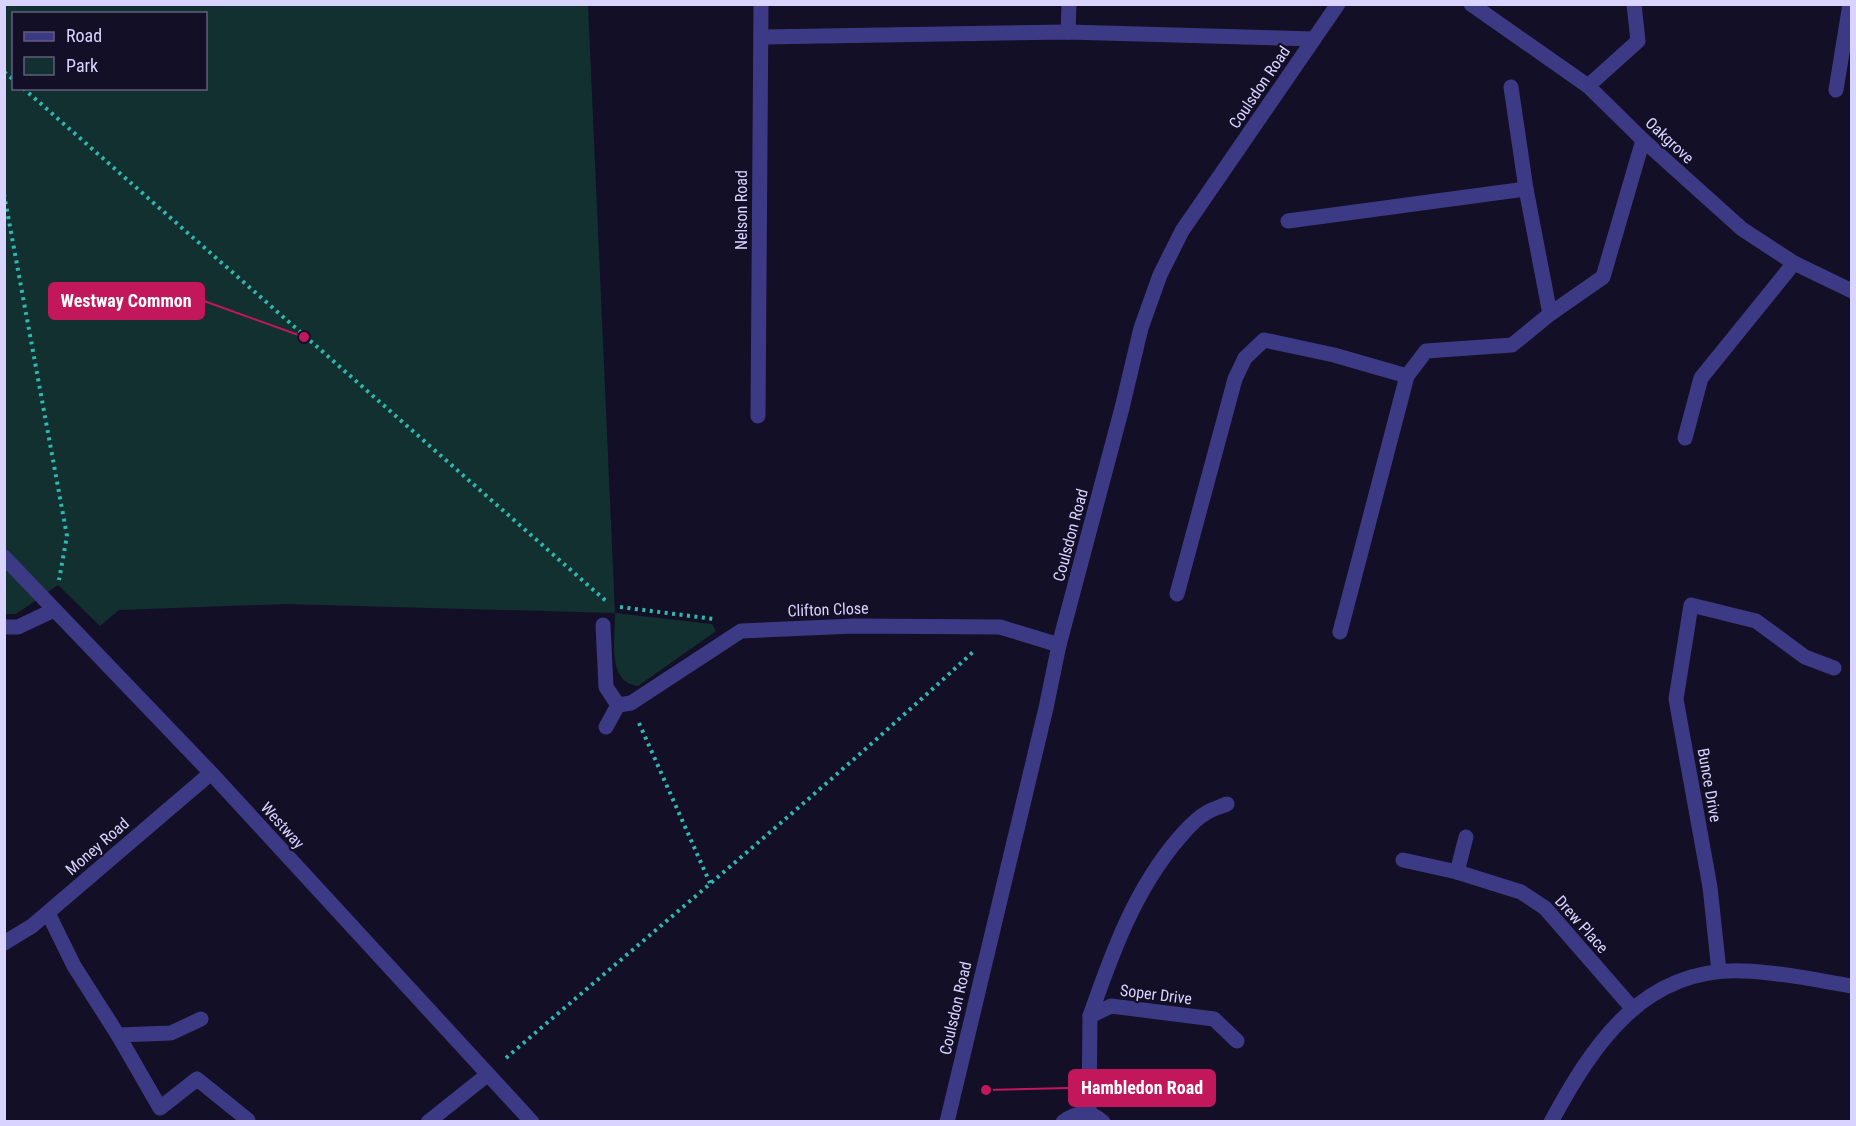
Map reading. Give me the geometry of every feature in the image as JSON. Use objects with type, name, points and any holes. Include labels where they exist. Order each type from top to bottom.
[{"type":"street","name":"Nelson Road","points":[[758,416],[761,4]]},
{"type":"street","points":[[1068,32],[1069,4]]},
{"type":"street","name":"Coulsdon Road","points":[[947,1122],[1059,645],[1141,328],[1160,275],[1182,231],[1338,4]]},
{"type":"street","name":"Oakgrove","points":[[1472,4],[1588,86],[1643,140],[1742,229],[1794,263],[1851,291]]},
{"type":"street","points":[[1588,86],[1638,41],[1634,4]]},
{"type":"street","points":[[1836,90],[1850,4]]},
{"type":"street","points":[[761,37],[1068,32],[1314,39]]},
{"type":"street","points":[[1511,87],[1526,189],[1550,314]]},
{"type":"street","points":[[1340,632],[1407,376],[1425,351],[1512,345],[1550,314],[1604,277],[1643,140]]},
{"type":"street","points":[[1288,221],[1526,189]]},
{"type":"street","points":[[1685,438],[1701,378],[1794,263]]},
{"type":"street","points":[[1177,594],[1235,379],[1245,358],[1264,340],[1334,354],[1407,376]]},
{"type":"street","name":"Westway","points":[[4,557],[211,773],[532,1122]]},
{"type":"street","name":"Bunce Drive","points":[[1719,971],[1710,887],[1676,699],[1691,605],[1756,621],[1805,657],[1834,668]]},
{"type":"street","points":[[4,627],[18,627],[54,610]]},
{"type":"street","points":[[603,625],[606,687],[624,704]]},
{"type":"street","name":"Clifton Close","points":[[741,631],[854,626],[1000,627],[1059,645]]},
{"type":"street","points":[[606,728],[624,704],[741,631]]},
{"type":"street","name":"Money Road","points":[[4,943],[48,913],[211,773]]},
{"type":"street","points":[[1089,1114],[1090,1016],[1110,958],[1144,887],[1161,859],[1191,824],[1205,813],[1227,804]]},
{"type":"street","points":[[1457,872],[1466,837]]},
{"type":"street","name":"Drew Place","points":[[1403,860],[1457,872],[1521,892],[1545,908],[1633,1009]]},
{"type":"street","points":[[48,913],[74,966],[118,1035],[160,1108],[197,1079],[248,1120]]},
{"type":"street","points":[[1551,1122],[1569,1088],[1596,1048],[1633,1009],[1661,987],[1695,975],[1719,971],[1754,972],[1851,986]]},
{"type":"street","name":"Soper Drive","points":[[1090,1016],[1111,1006],[1215,1018],[1237,1041]]},
{"type":"street","points":[[118,1035],[171,1033],[201,1019]]},
{"type":"street","points":[[428,1122],[487,1074]]},
{"type":"street","points":[[1063,1122],[1081,1113],[1089,1114],[1103,1122]]},
{"type":"path","points":[[25,90],[610,605],[724,621],[741,631]]},
{"type":"path","points":[[4,194],[67,536],[54,610]]},
{"type":"path","points":[[487,1074],[927,694],[1000,627]]},
{"type":"path","points":[[624,704],[710,883]]},
{"type":"green space","points":[[5,5],[588,5],[615,613],[286,604],[119,610],[100,626],[58,585],[16,614],[5,614]]},
{"type":"green space","points":[[615,613],[712,624],[716,631],[638,686],[628,683],[616,667],[614,657]]},
{"type":"place","name":"Westway Common","points":[[304,337]]},
{"type":"place","name":"Hambledon Road","points":[[986,1090]]}]
